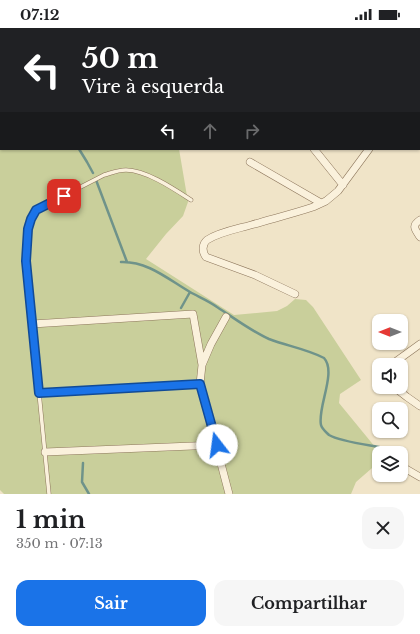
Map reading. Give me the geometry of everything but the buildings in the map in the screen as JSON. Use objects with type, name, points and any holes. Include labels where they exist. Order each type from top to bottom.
[{"type":"street","points":[[315,150],[342,185]]},
{"type":"street","points":[[295,294],[255,275],[206,256],[204,254],[203,245],[206,241],[224,232],[289,215],[321,203],[338,191],[368,150]]},
{"type":"street","points":[[250,162],[321,203]]},
{"type":"street","points":[[420,220],[414,224],[414,227],[420,236]]},
{"type":"street","points":[[32,324],[193,314],[202,365],[200,384],[229,494]]},
{"type":"street","points":[[202,365],[211,344],[226,317]]},
{"type":"street","points":[[401,358],[420,344]]},
{"type":"street","points":[[39,393],[200,384]]},
{"type":"street","points":[[403,394],[420,406]]},
{"type":"street","points":[[45,452],[217,445]]},
{"type":"street","points":[[408,470],[420,477]]},
{"type":"lane","points":[[49,494],[26,261],[28,229],[31,219],[36,210],[104,175],[116,171],[126,170],[140,172],[171,187],[191,200]]},
{"type":"green space","points":[[0,150],[179,150],[188,202],[183,216],[146,259],[234,315],[277,311],[287,306],[295,299],[306,300],[313,307],[361,380],[340,394],[339,403],[374,446],[372,446],[372,468],[356,482],[351,494],[4,494],[0,490]]},
{"type":"waterway","points":[[80,150],[93,173]]},
{"type":"waterway","points":[[96,180],[127,262]]},
{"type":"waterway","points":[[121,262],[140,265],[158,272],[211,303],[262,336],[311,352],[324,358],[327,364],[328,381],[322,409],[322,428],[329,435],[341,440],[373,446]]},
{"type":"waterway","points":[[181,308],[190,292]]},
{"type":"waterway","points":[[83,463],[82,482],[89,494]]},
{"type":"route","points":[[64,196],[36,210],[28,229],[26,261],[39,393],[200,384],[217,445]]}]
